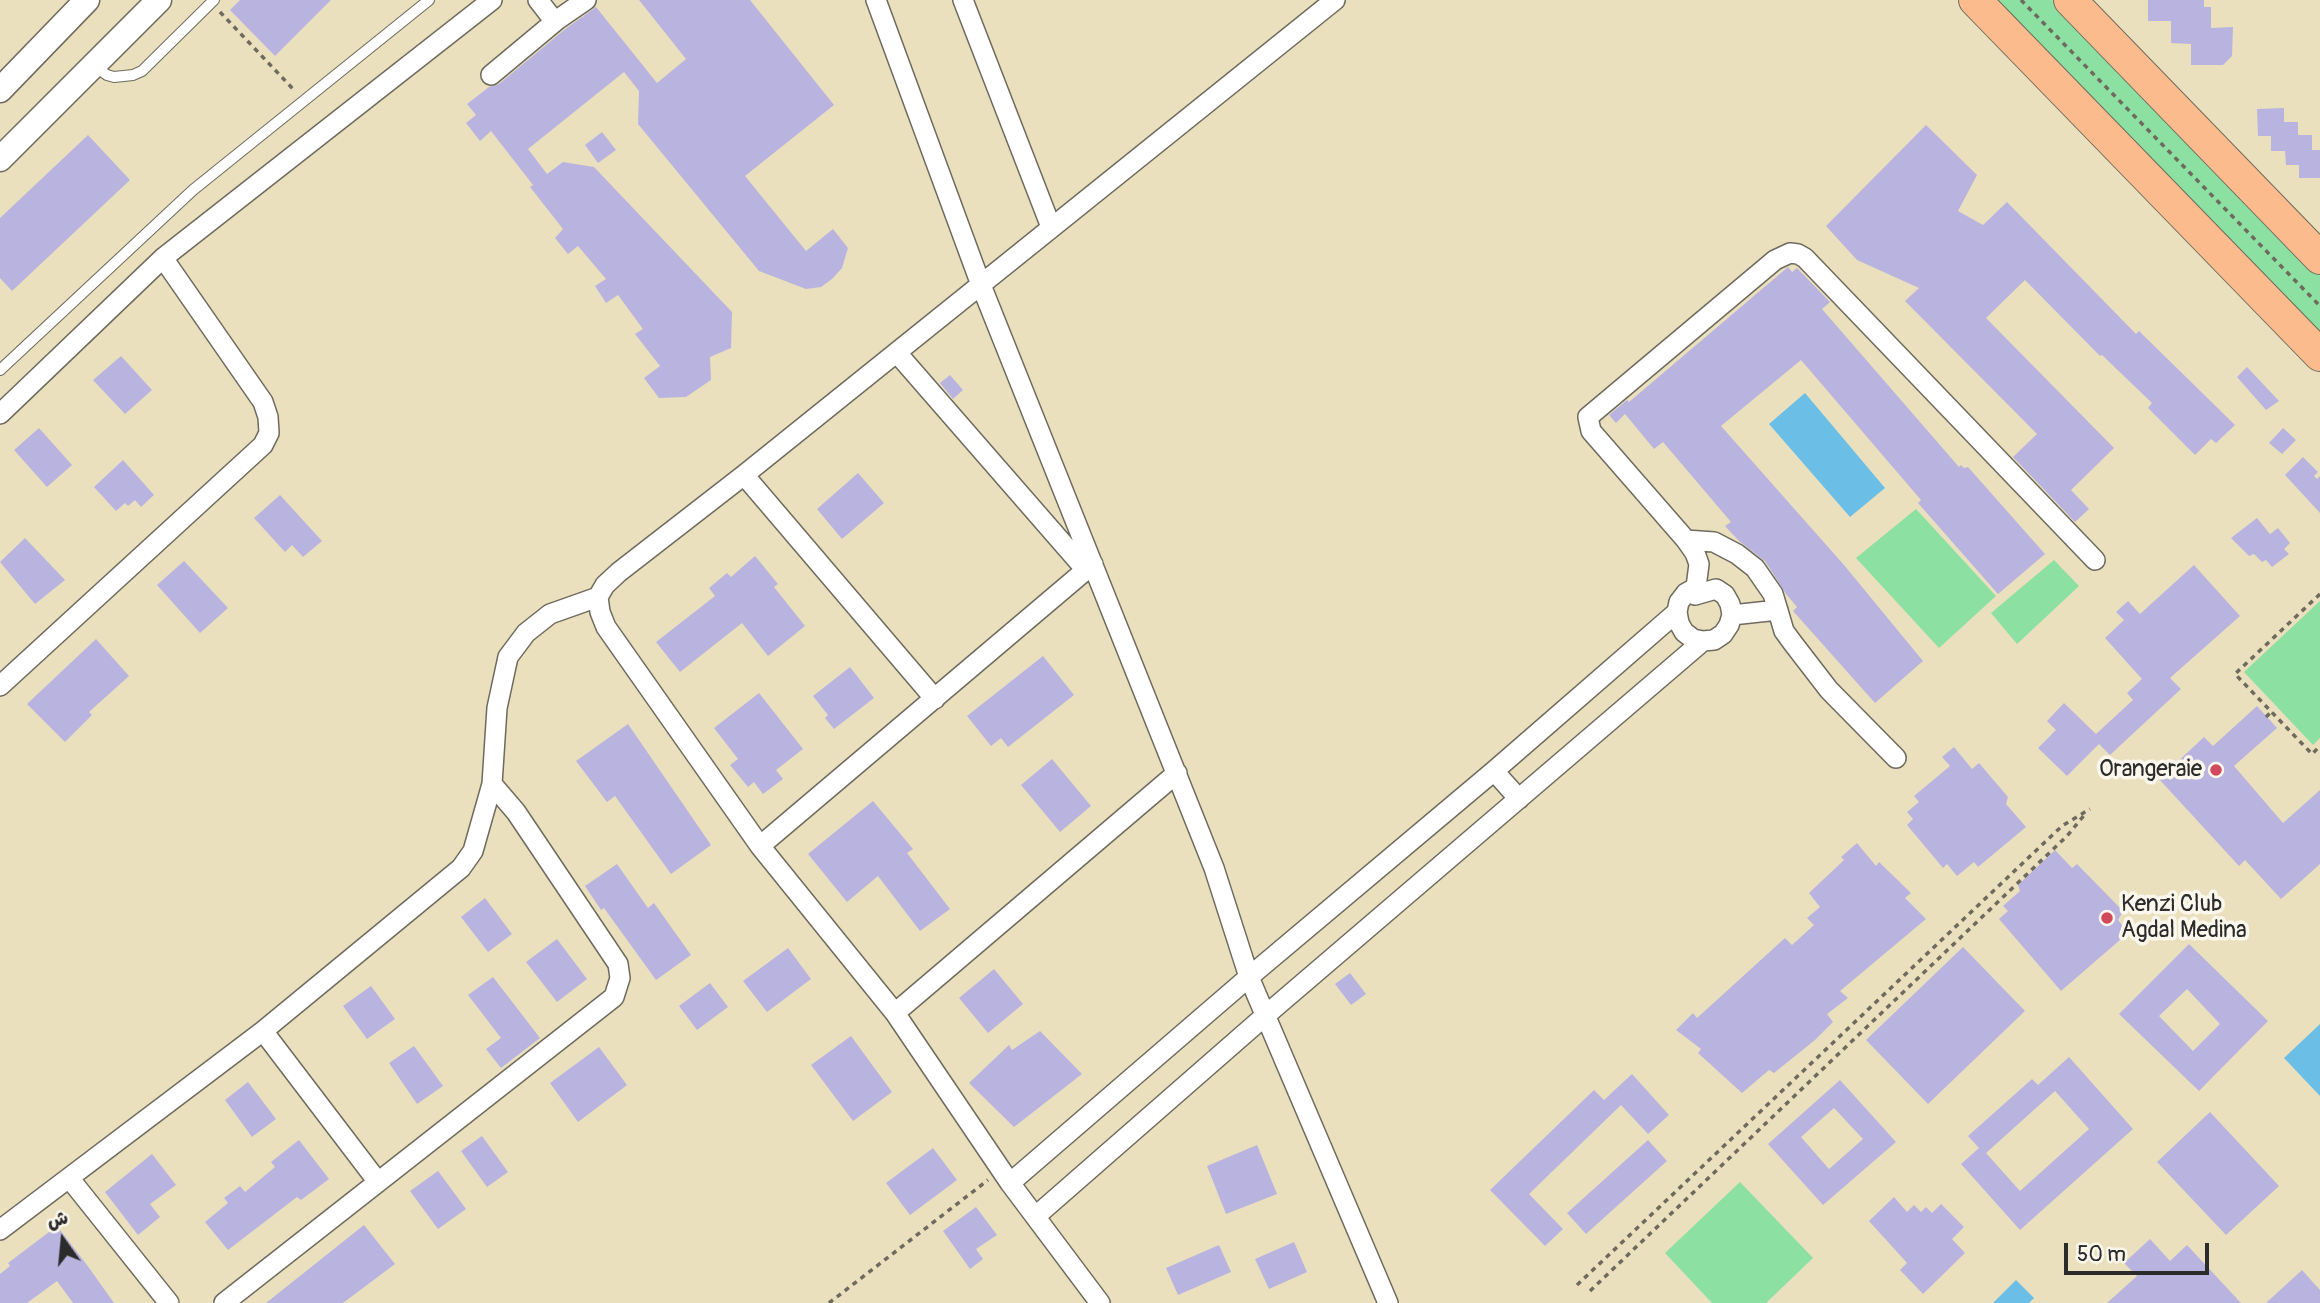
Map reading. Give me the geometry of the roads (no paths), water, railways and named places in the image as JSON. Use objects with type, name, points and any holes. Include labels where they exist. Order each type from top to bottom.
[{"type":"main road","points":[[1975,0],[2320,355]]},
{"type":"main road","points":[[2070,0],[2320,258]]},
{"type":"street","points":[[0,90],[87,0]]},
{"type":"street","points":[[0,159],[159,0]]},
{"type":"street","points":[[0,414],[163,258],[492,0]]},
{"type":"street","points":[[538,0],[552,18],[557,20]]},
{"type":"street","points":[[491,75],[557,20],[586,0]]},
{"type":"street","points":[[876,0],[1089,567],[1214,868],[1250,977],[1388,1303]]},
{"type":"street","points":[[1100,1303],[1006,1177],[895,1013],[760,846],[607,627],[600,612],[598,597],[618,572],[744,475],[1335,0]]},
{"type":"street","points":[[966,1],[1051,227]]},
{"type":"street","points":[[1695,595],[1699,564],[1695,553],[1591,430],[1588,417],[1775,260],[1790,253],[1805,258],[2095,560]]},
{"type":"street","points":[[0,686],[263,445],[269,433],[263,402],[163,258]]},
{"type":"street","points":[[897,352],[1089,567]]},
{"type":"street","points":[[744,475],[935,699]]},
{"type":"street","points":[[1686,540],[1714,542],[1737,554],[1755,568],[1773,594],[1784,631],[1829,690],[1896,758]]},
{"type":"street","points":[[760,846],[1089,567]]},
{"type":"street","points":[[1695,588],[1695,595],[1716,589],[1725,595],[1730,604],[1732,615],[1729,625],[1723,634],[1714,640],[1693,639],[1684,632],[1679,623],[1679,602],[1686,593],[1695,588]]},
{"type":"street","points":[[0,1230],[263,1031],[461,868],[473,851],[492,784],[497,708],[508,657],[526,633],[550,614],[598,597]]},
{"type":"street","points":[[1732,615],[1778,610]]},
{"type":"street","points":[[1006,1177],[1250,977],[1677,612]]},
{"type":"street","points":[[1036,1216],[1703,641]]},
{"type":"street","points":[[1494,771],[1519,799]]},
{"type":"street","points":[[895,1013],[1177,774]]},
{"type":"street","points":[[223,1303],[614,997],[620,978],[618,964],[516,813],[492,784]]},
{"type":"street","points":[[263,1031],[379,1182]]},
{"type":"street","points":[[70,1179],[169,1303]]},
{"type":"lane","points":[[0,370],[193,190],[429,0]]},
{"type":"lane","points":[[93,66],[114,77],[142,71],[213,2]]},
{"type":"water","points":[[1805,393],[1885,488],[1850,517],[1769,424]]},
{"type":"water","points":[[2320,1024],[2320,1096],[2284,1058]]},
{"type":"water","points":[[2016,1280],[2034,1298],[2029,1303],[1993,1303]]},
{"type":"place","name":"Orangeraie","points":[[2216,770]]},
{"type":"place","name":"Kenzi Club Agdal Medina","points":[[2107,918]]}]
